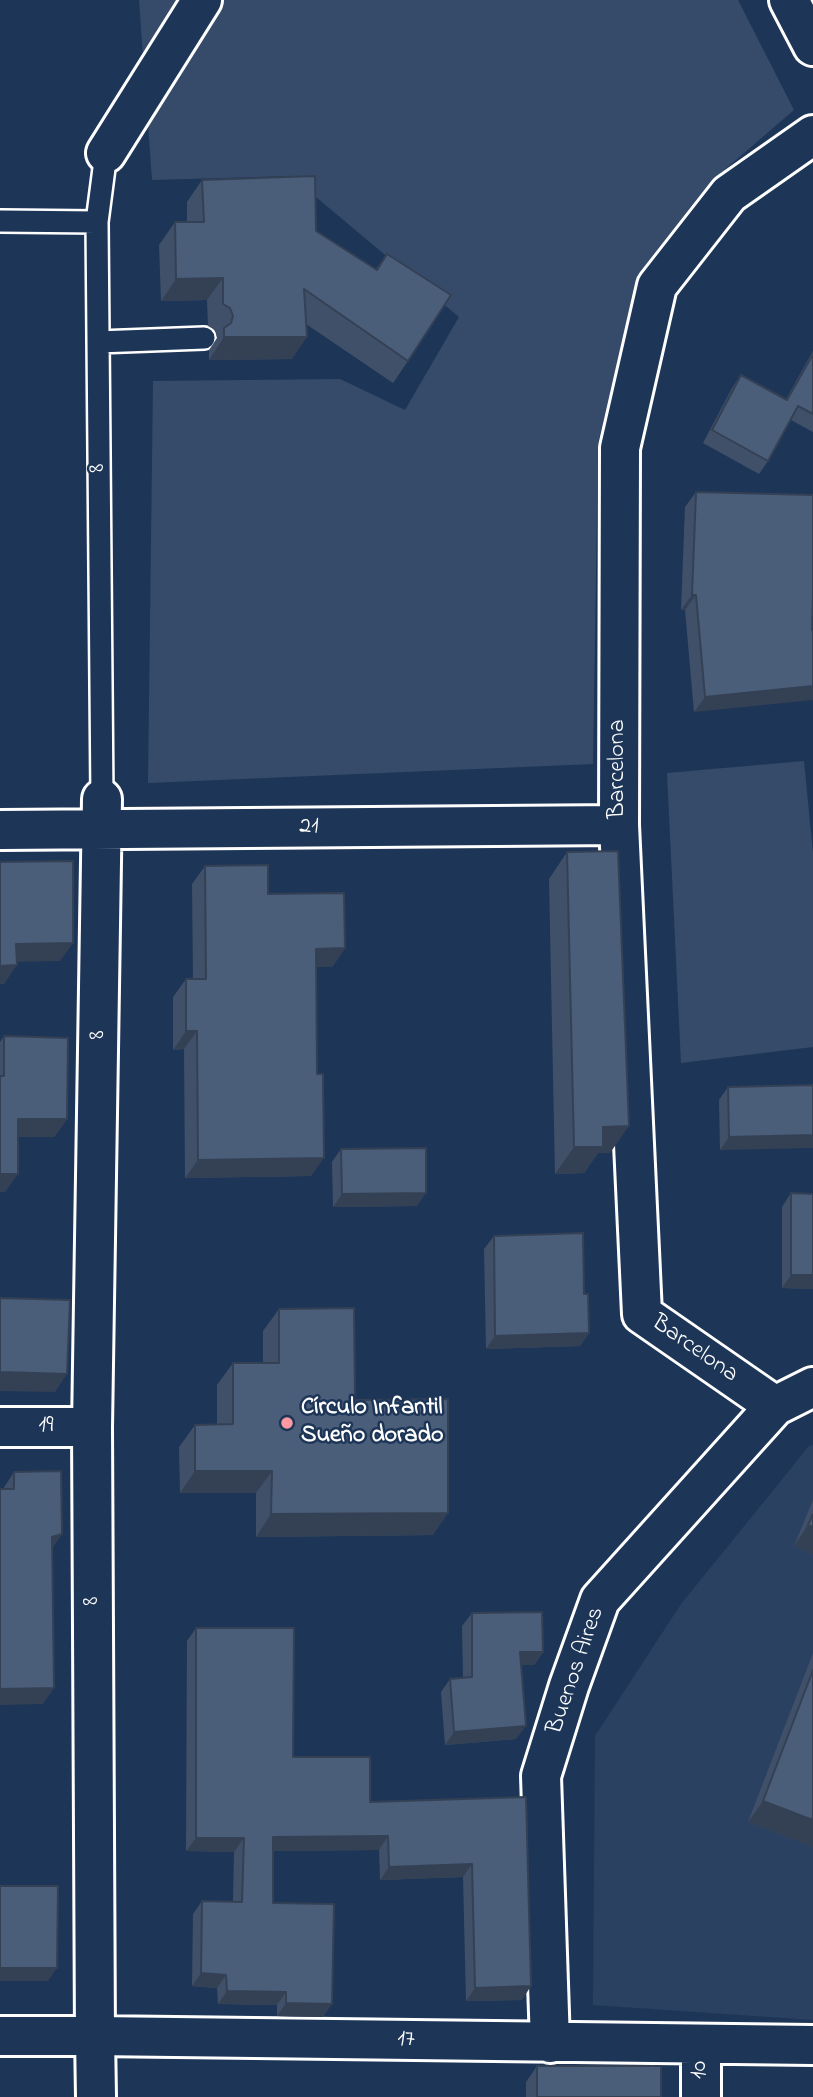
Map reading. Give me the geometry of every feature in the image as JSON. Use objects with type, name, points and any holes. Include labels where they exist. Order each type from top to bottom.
[{"type":"street","name":"8","points":[[106,153],[202,0]]},
{"type":"street","points":[[789,0],[813,47]]},
{"type":"street","name":"Barcelona","points":[[775,1406],[642,1314],[619,825],[620,448],[657,286],[729,194],[813,135]]},
{"type":"street","name":"8","points":[[96,2097],[92,1427],[102,815]]},
{"type":"street","name":"21","points":[[0,830],[102,815],[619,825]]},
{"type":"street","name":"Buenos Aires","points":[[550,2043],[541,1776],[600,1600],[775,1406],[813,1387]]},
{"type":"street","name":"19","points":[[0,1427],[92,1427]]},
{"type":"street","name":"17","points":[[0,2036],[813,2045]]},
{"type":"street","name":"10","points":[[701,2044],[701,2097]]},
{"type":"lane","name":"8","points":[[102,815],[97,222],[106,153]]},
{"type":"lane","points":[[0,221],[97,222]]},
{"type":"lane","points":[[98,342],[204,338]]},
{"type":"shaded area","points":[[139,0],[738,0],[794,110],[715,178],[637,281],[598,443],[593,764],[148,783],[153,381],[340,379],[405,410],[459,317],[291,176],[152,180]]},
{"type":"shaded area","points":[[804,761],[813,853],[813,1047],[681,1063],[667,773]]},
{"type":"shaded area","points":[[813,1445],[813,2020],[593,2005],[595,1736],[681,1604],[809,1446]]},
{"type":"building","points":[[315,176],[316,231],[377,270],[387,254],[451,295],[408,361],[304,289],[307,337],[224,337],[224,328],[231,323],[233,316],[230,308],[223,304],[223,278],[176,279],[175,222],[204,222],[202,180]]},
{"type":"building","points":[[813,354],[813,414],[798,406],[768,461],[712,430],[741,375],[787,400]]},
{"type":"building","points":[[696,492],[813,495],[813,686],[705,697],[696,595],[692,595]]},
{"type":"building","points":[[618,851],[629,1126],[603,1127],[603,1147],[574,1147],[567,852]]},
{"type":"building","points":[[73,861],[73,943],[16,944],[17,965],[0,966],[0,862]]},
{"type":"building","points":[[268,865],[268,894],[344,893],[345,948],[316,949],[317,1074],[323,1074],[324,1158],[198,1160],[197,1031],[186,1031],[186,979],[206,979],[205,866]]},
{"type":"building","points":[[4,1036],[68,1038],[67,1119],[18,1119],[18,1174],[0,1174],[0,1076],[4,1076]]},
{"type":"building","points":[[813,1085],[813,1135],[729,1137],[728,1087]]},
{"type":"building","points":[[426,1148],[426,1193],[342,1194],[341,1149]]},
{"type":"building","points":[[791,1193],[813,1194],[813,1275],[791,1275]]},
{"type":"building","points":[[583,1233],[584,1294],[588,1294],[589,1333],[495,1336],[494,1236]]},
{"type":"building","points":[[0,1298],[70,1300],[67,1374],[0,1372]]},
{"type":"building","points":[[354,1308],[355,1400],[448,1399],[448,1513],[271,1514],[272,1471],[195,1471],[195,1425],[233,1424],[233,1363],[279,1363],[279,1309]]},
{"type":"building","points":[[61,1471],[62,1534],[52,1537],[54,1688],[0,1689],[0,1489],[14,1489],[14,1472]]},
{"type":"building","points":[[813,1514],[813,1527],[808,1525]]},
{"type":"building","points":[[542,1612],[543,1652],[520,1652],[526,1726],[454,1732],[450,1679],[472,1677],[472,1613]]},
{"type":"building","points":[[196,1628],[294,1628],[293,1757],[370,1757],[370,1802],[526,1797],[531,1986],[475,1988],[472,1864],[389,1867],[388,1836],[273,1837],[273,1903],[334,1904],[332,2004],[286,2003],[286,1992],[227,1991],[226,1975],[201,1973],[202,1901],[242,1902],[244,1838],[196,1838]]},
{"type":"building","points":[[813,1670],[813,1820],[763,1801]]},
{"type":"building","points":[[0,1886],[58,1886],[57,1968],[0,1968]]},
{"type":"building","points":[[537,2066],[661,2066],[661,2097],[537,2097]]},
{"type":"place","name":"Círculo Infantil Sueño dorado","points":[[287,1423]]}]
